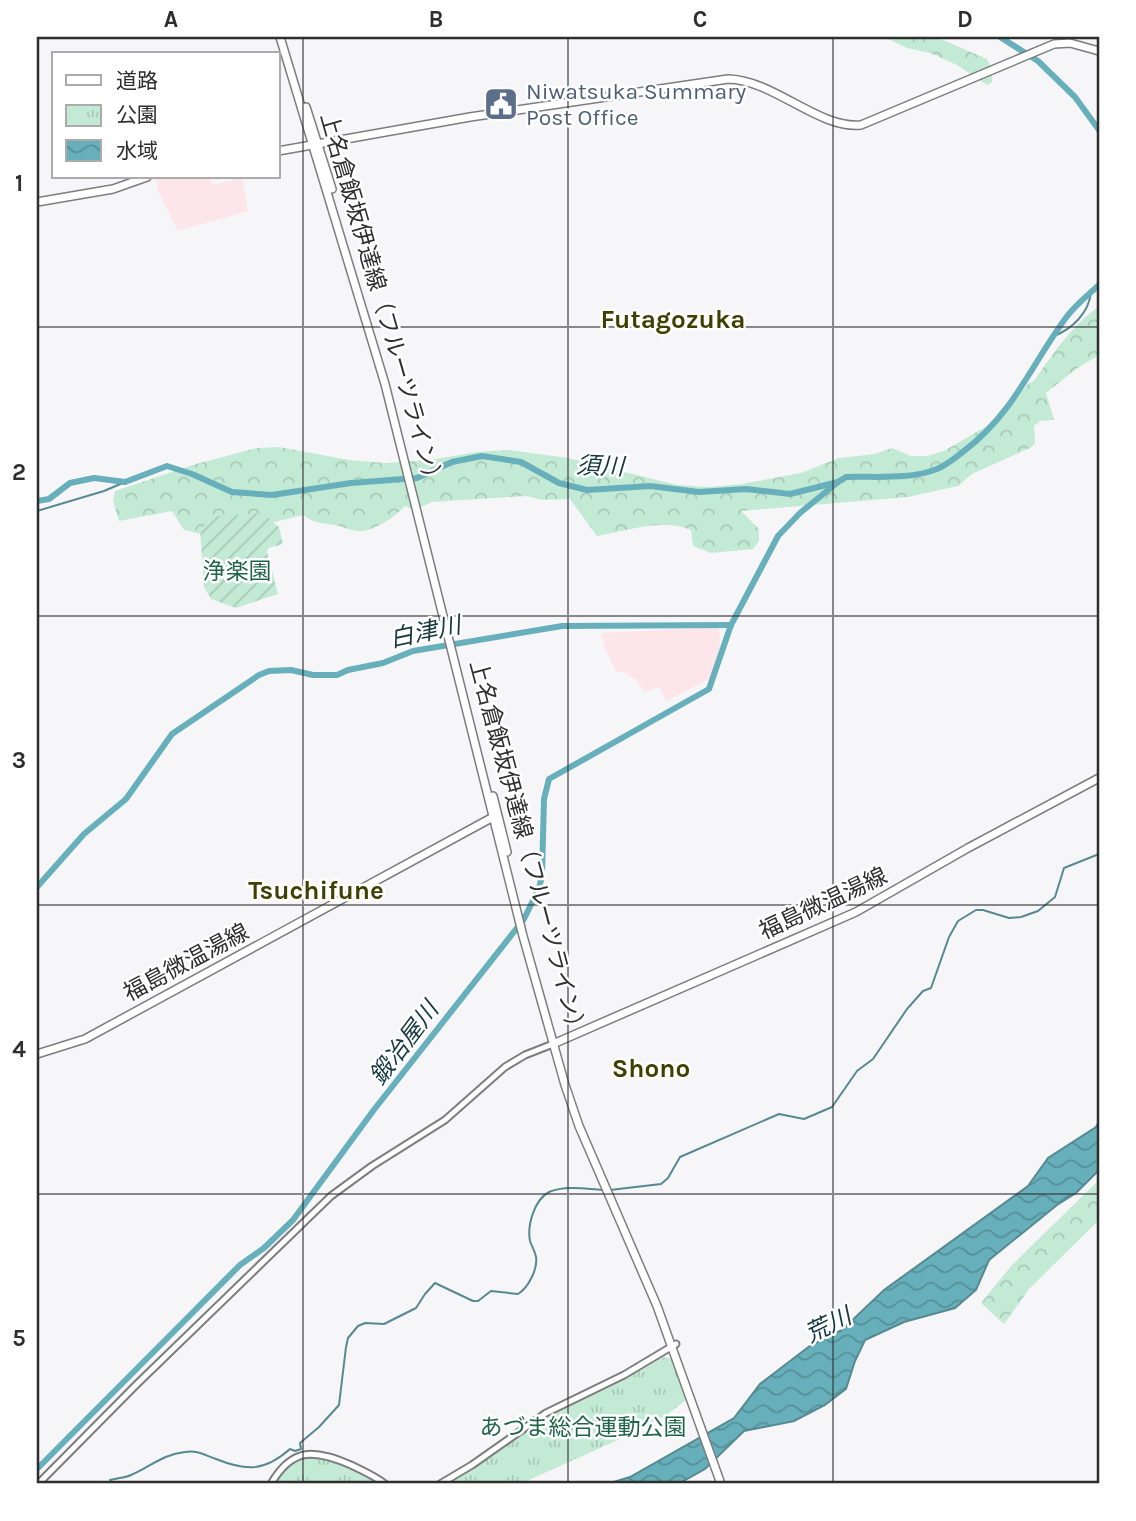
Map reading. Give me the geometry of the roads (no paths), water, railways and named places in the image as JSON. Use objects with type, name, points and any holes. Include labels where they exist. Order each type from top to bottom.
[{"type":"main road","name":"上名倉飯坂伊達線（フルーツライン）","points":[[280,37],[298,91],[303,98],[389,382],[523,929],[579,1126],[674,1345],[722,1484]]},
{"type":"main road","points":[[280,151],[470,117],[728,79],[762,86],[839,123],[861,125],[1040,49],[1067,43],[1099,51]]},
{"type":"main road","points":[[37,202],[113,189],[144,178]]},
{"type":"main road","name":"福島微温湯線","points":[[555,1043],[867,907],[968,848],[1099,778]]},
{"type":"main road","name":"福島微温湯線","points":[[37,1054],[81,1041],[496,816]]},
{"type":"street","points":[[38,1484],[136,1384],[331,1196],[372,1166],[445,1120],[505,1067],[555,1043]]},
{"type":"street","points":[[440,1484],[547,1413],[624,1375],[674,1345]]},
{"type":"street","points":[[271,1484],[279,1470],[289,1461],[315,1453],[348,1464],[385,1484]]},
{"type":"water","points":[[1099,1121],[1099,1170],[1076,1193],[989,1260],[976,1290],[955,1308],[904,1322],[865,1340],[846,1389],[825,1405],[794,1421],[744,1431],[705,1469],[678,1484],[607,1484],[630,1477],[734,1418],[760,1384],[811,1345],[842,1330],[884,1290],[1028,1186],[1048,1158],[1096,1127]]},
{"type":"waterway","points":[[1000,37],[1038,61],[1075,97],[1099,130]]},
{"type":"waterway","name":"須川","points":[[37,501],[49,499],[70,483],[94,478],[125,482],[167,466],[232,492],[272,495],[351,483],[417,478],[452,462],[482,456],[521,462],[559,483],[587,490],[650,486],[699,492],[746,489],[790,494],[838,482],[846,477],[915,475],[944,465],[996,422],[1069,314],[1099,285]]},
{"type":"waterway","points":[[1054,336],[1078,319],[1087,307],[1091,292]]},
{"type":"waterway","points":[[37,511],[125,482]]},
{"type":"waterway","name":"鍛冶屋川","points":[[37,1469],[240,1265],[264,1248],[293,1220],[373,1111],[524,919],[542,876],[544,799],[549,779],[709,689],[731,625],[778,536],[800,513],[838,482]]},
{"type":"waterway","name":"白津川","points":[[37,887],[84,834],[126,799],[172,734],[269,671],[291,670],[313,675],[337,675],[383,663],[413,651],[562,626],[731,625]]},
{"type":"waterway","points":[[610,1190],[661,1184],[668,1178],[680,1157],[779,1114],[804,1119],[832,1107],[857,1071],[873,1059],[907,1009],[923,991],[931,988],[949,937],[958,921],[976,910],[1009,918],[1038,911],[1055,897],[1064,868],[1099,854]]},
{"type":"waterway","points":[[110,1480],[129,1476],[177,1453],[197,1452],[237,1466],[255,1467],[272,1462],[290,1449],[301,1449],[300,1443],[339,1405],[348,1338],[358,1326],[365,1323],[384,1324],[416,1308],[435,1283],[473,1301],[478,1301],[491,1291],[518,1294],[529,1283],[534,1272],[536,1257],[530,1241],[530,1228],[539,1201],[549,1192],[562,1189],[604,1190]]},
{"type":"place","name":"Niwatsuka Summary Post Office","points":[[501,104]]},
{"type":"district","name":"Futagozuka","points":[[673,319]]},
{"type":"district","name":"Tsuchifune","points":[[316,890]]},
{"type":"district","name":"Shono","points":[[651,1068]]},
{"type":"park label","name":"浄楽園","points":[[237,571]]},
{"type":"park label","name":"あづま総合運動公園","points":[[583,1427]]},
{"type":"water label","name":"荒川","points":[[828,1325]]}]
